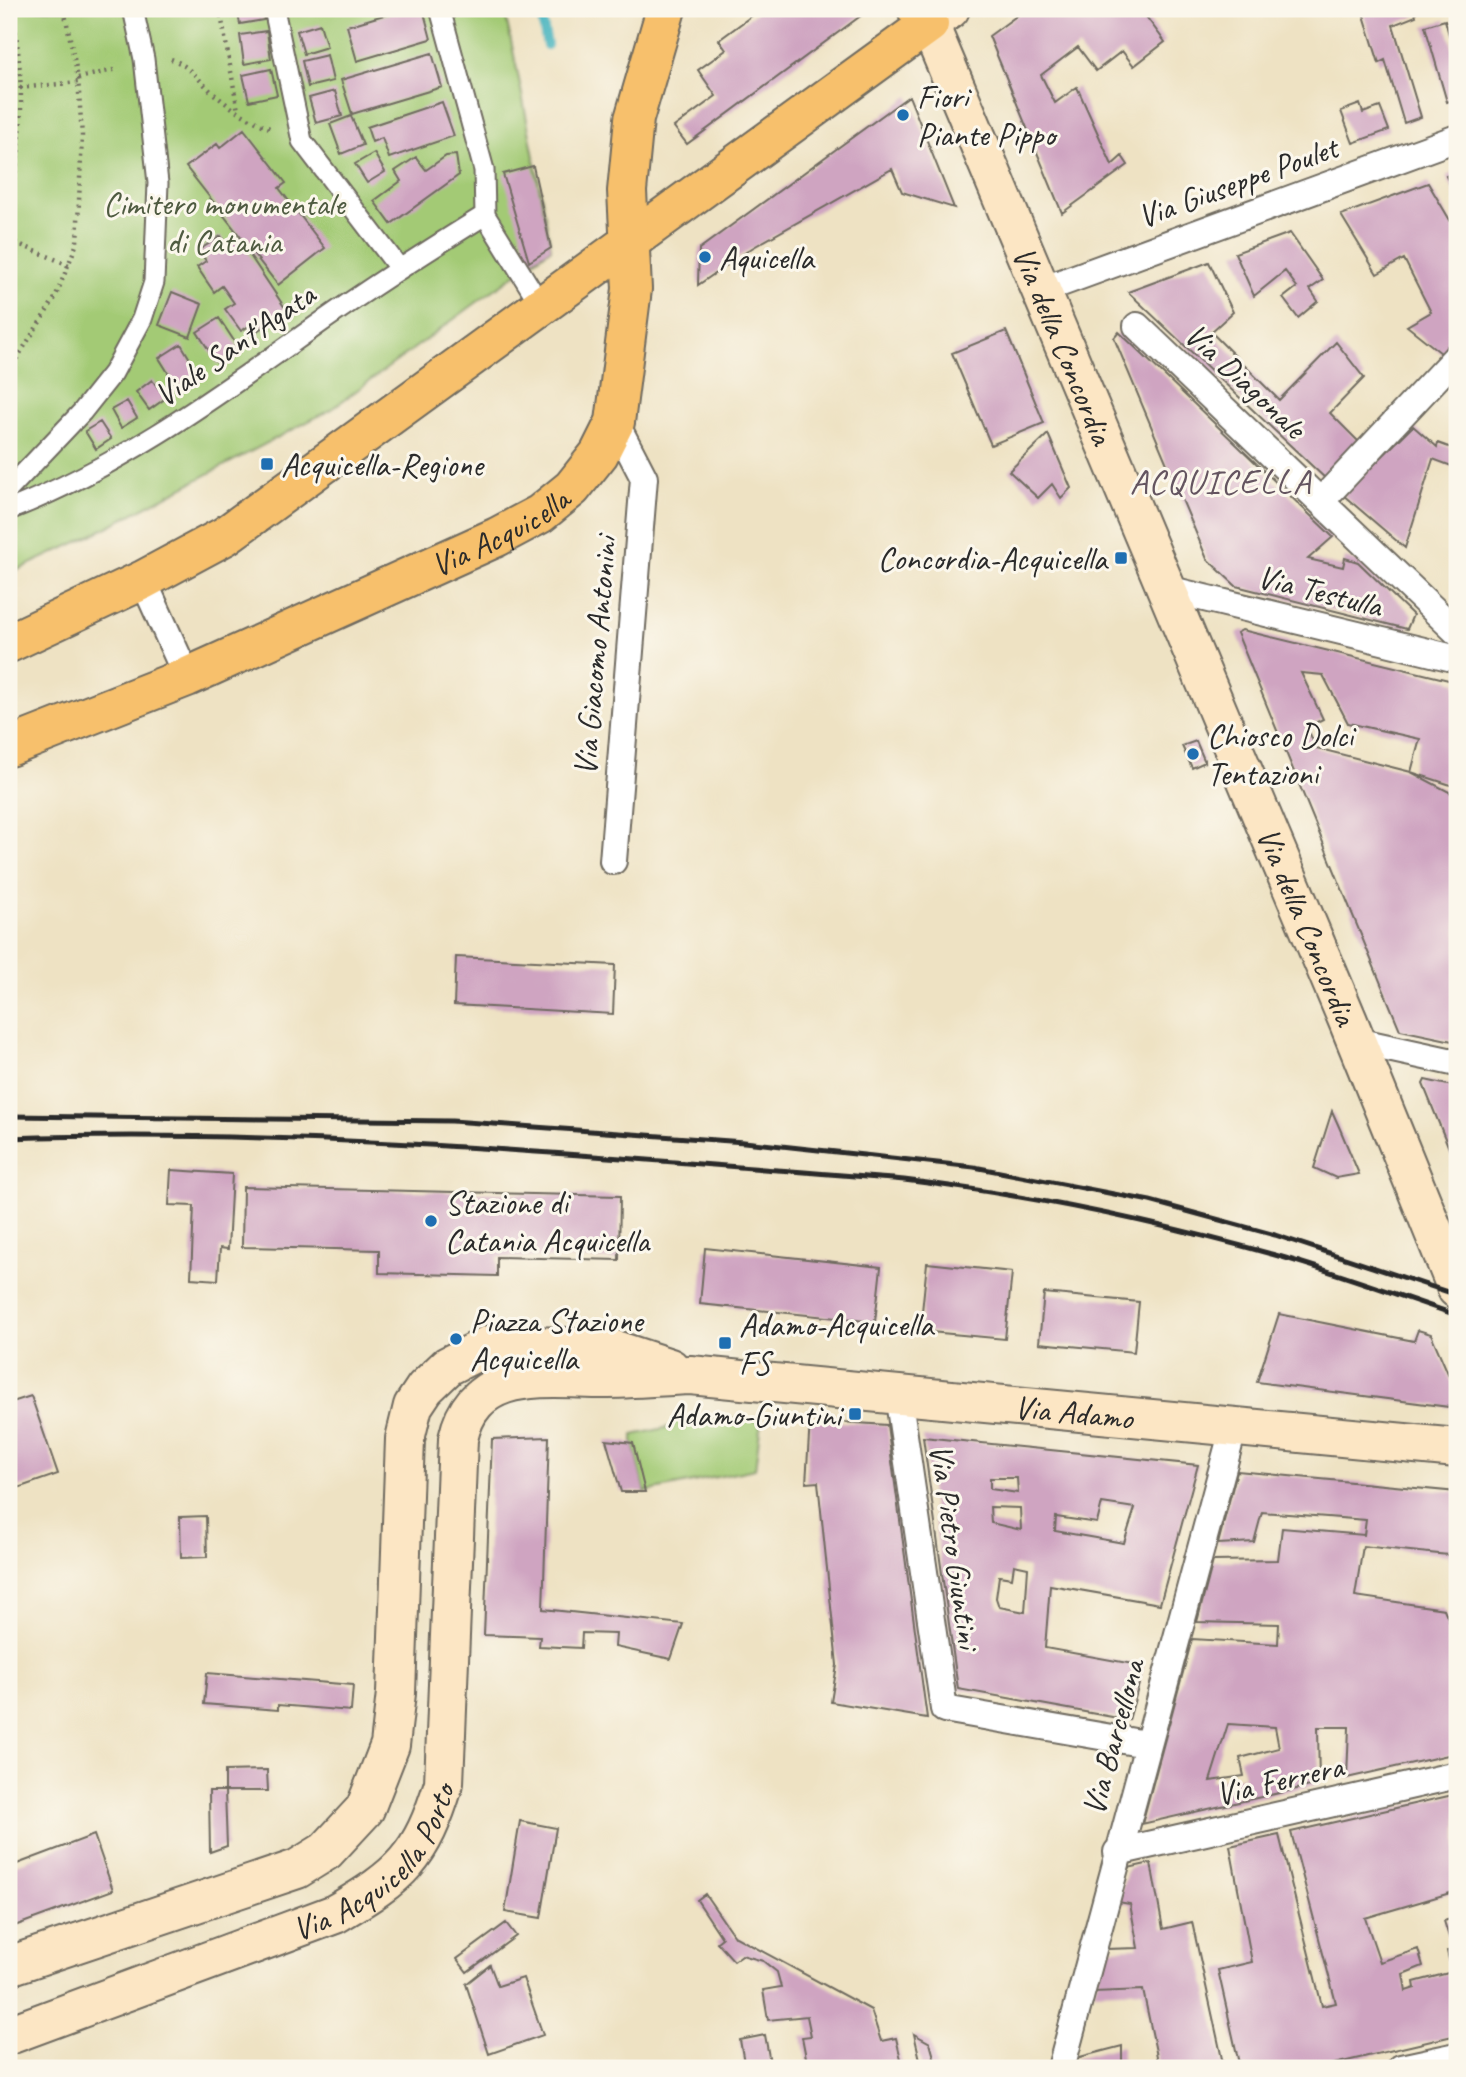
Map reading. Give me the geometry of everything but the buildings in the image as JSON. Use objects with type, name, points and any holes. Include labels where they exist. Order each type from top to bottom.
[{"type":"main road","name":"Via Acquicella","points":[[9,747],[187,677],[497,537],[540,514],[579,480],[598,454],[615,422],[632,289],[627,191],[634,119],[666,9]]},
{"type":"main road","points":[[9,643],[143,580],[225,536],[631,243],[932,14]]},
{"type":"main road","name":"Via della Concordia","points":[[932,14],[1041,290],[1457,1289]]},
{"type":"main road","name":"Via Acquicella Porto","points":[[9,1966],[297,1870],[326,1851],[365,1809],[390,1745],[396,1693],[405,1438],[412,1406],[425,1388],[448,1366],[489,1345],[609,1348],[690,1375]]},
{"type":"main road","name":"Via Adamo","points":[[690,1375],[1457,1448]]},
{"type":"main road","name":"Via Acquicella Porto","points":[[9,2035],[335,1914],[379,1889],[412,1858],[430,1827],[444,1783],[458,1439],[462,1422],[473,1403],[489,1390],[532,1378],[608,1379],[690,1375]]},
{"type":"street","points":[[9,489],[82,412],[113,373],[142,319],[154,282],[158,183],[144,61],[133,9]]},
{"type":"street","points":[[274,9],[302,141],[399,268]]},
{"type":"street","points":[[440,9],[484,170],[485,215],[517,271],[542,307]]},
{"type":"street","name":"Via Giuseppe Poulet","points":[[1041,290],[1457,138]]},
{"type":"street","name":"Viale Sant'Agata","points":[[9,510],[61,489],[115,462],[191,414],[399,268],[485,215]]},
{"type":"street","name":"Via Diagonale","points":[[1138,326],[1457,632]]},
{"type":"street","points":[[1322,500],[1457,356]]},
{"type":"street","name":"Via Giacomo Antonini","points":[[613,861],[644,478],[615,422]]},
{"type":"street","points":[[143,580],[187,677]]},
{"type":"street","name":"Via Testulla","points":[[1167,589],[1457,659]]},
{"type":"street","points":[[1356,1041],[1457,1063]]},
{"type":"street","name":"Via Pietro Giuntini","points":[[898,1394],[944,1709],[1146,1744]]},
{"type":"street","name":"Via Barcellona","points":[[1061,2068],[1146,1744],[1234,1426]]},
{"type":"street","name":"Via Ferrera","points":[[1117,1852],[1457,1774]]},
{"type":"street","points":[[1401,2068],[1457,2056]]},
{"type":"path","points":[[9,200],[20,141],[20,88],[12,9]]},
{"type":"path","points":[[9,371],[55,298],[77,243],[81,199],[78,80],[64,9]]},
{"type":"path","points":[[190,9],[202,9]]},
{"type":"path","points":[[220,9],[238,112]]},
{"type":"path","points":[[20,88],[78,80],[144,61],[173,58],[238,112],[302,141]]},
{"type":"path","points":[[9,240],[69,265]]},
{"type":"green space","name":"Cimitero monumentale di Catania","points":[[9,9],[504,9],[551,248],[330,410],[92,535],[9,574]]},
{"type":"green space","points":[[684,1416],[761,1421],[755,1469],[645,1492],[633,1435],[669,1427]]},
{"type":"waterway","points":[[540,9],[547,45]]},
{"type":"railway","points":[[9,1116],[452,1121],[744,1142],[974,1167],[1150,1201],[1275,1235],[1457,1295]]},
{"type":"railway","points":[[9,1138],[121,1136],[345,1141],[569,1154],[904,1180],[1044,1201],[1183,1231],[1344,1276],[1457,1315]]},
{"type":"place","name":"Fiori Piante Pippo","points":[[903,115]]},
{"type":"place","name":"Aquicella","points":[[705,257]]},
{"type":"place","name":"Acquicella-Regione","points":[[267,464]]},
{"type":"place","name":"Concordia-Acquicella","points":[[1121,558]]},
{"type":"place","name":"Chiosco Dolci Tentazioni","points":[[1193,754]]},
{"type":"place","name":"Stazione di Catania Acquicella","points":[[431,1221]]},
{"type":"place","name":"Piazza Stazione Acquicella","points":[[456,1339]]},
{"type":"place","name":"Adamo-Acquicella FS","points":[[725,1343]]},
{"type":"place","name":"Adamo-Giuntini","points":[[855,1414]]},
{"type":"district","name":"ACQUICELLA","points":[[1221,481]]}]
